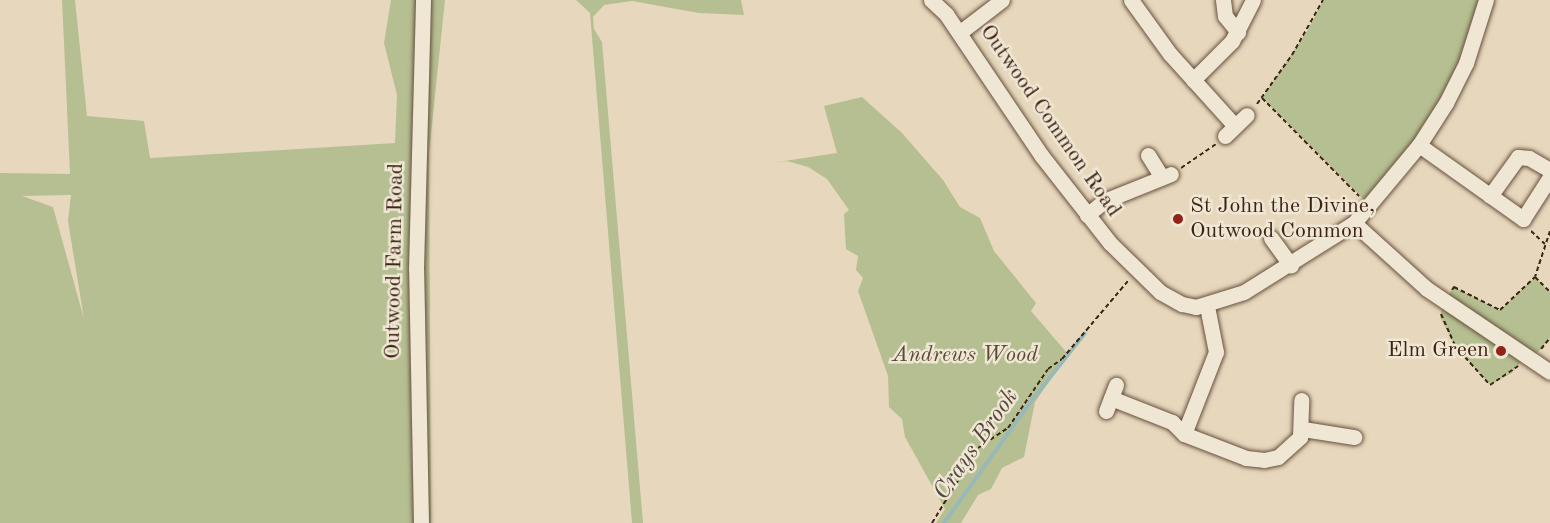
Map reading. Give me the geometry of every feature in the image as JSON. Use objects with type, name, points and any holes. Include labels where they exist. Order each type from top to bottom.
[{"type":"street","name":"Outwood Farm Road","points":[[421,523],[416,269],[423,0]]},
{"type":"street","name":"Outwood Common Road","points":[[931,0],[960,33],[1041,155],[1087,215],[1135,271],[1171,299],[1182,304],[1207,306],[1244,292],[1291,266],[1354,224]]},
{"type":"street","points":[[960,33],[1002,0]]},
{"type":"street","points":[[1131,0],[1230,131],[1247,115]]},
{"type":"street","points":[[1223,0],[1225,16],[1238,32]]},
{"type":"street","points":[[1193,80],[1238,32],[1253,0]]},
{"type":"street","points":[[1486,0],[1466,63],[1419,145],[1368,204],[1354,224],[1444,301],[1550,372]]},
{"type":"street","points":[[1419,145],[1523,219],[1550,177]]},
{"type":"street","points":[[1087,215],[1104,201],[1167,175],[1148,155]]},
{"type":"street","points":[[1490,196],[1518,157],[1529,158],[1550,170]]},
{"type":"street","points":[[1270,238],[1291,266]]},
{"type":"street","points":[[1184,435],[1216,352],[1207,306]]},
{"type":"street","points":[[1111,398],[1172,422],[1184,435],[1246,459],[1264,460],[1278,457],[1293,446],[1303,429],[1301,400]]},
{"type":"street","points":[[1303,429],[1354,437]]},
{"type":"path","points":[[1247,115],[1262,98],[1309,28],[1323,0]]},
{"type":"path","points":[[1262,98],[1368,204]]},
{"type":"path","points":[[1167,175],[1205,154],[1230,131]]},
{"type":"path","points":[[1523,219],[1531,235],[1545,244]]},
{"type":"path","points":[[1525,356],[1512,372],[1490,386],[1455,346],[1440,317],[1444,301],[1454,287],[1500,310],[1535,277],[1550,231]]},
{"type":"path","points":[[932,523],[978,448],[1008,428],[1048,369],[1062,359],[1135,271]]},
{"type":"path","points":[[1535,277],[1550,292]]},
{"type":"green space","points":[[62,0],[75,0],[87,116],[144,121],[150,158],[395,143],[397,95],[384,43],[391,0],[445,0],[429,153],[431,523],[0,523],[0,173],[70,174]],"holes":[[[71,195],[68,221],[84,319],[53,207],[22,196]]]},
{"type":"green space","points":[[576,0],[741,0],[744,15],[699,13],[632,1],[604,5],[593,17],[594,29],[602,42],[643,523],[632,523],[590,13]]},
{"type":"green space","points":[[1323,0],[1486,0],[1446,103],[1368,204],[1262,98],[1309,28]]},
{"type":"green space","name":"Andrews Wood","points":[[862,97],[902,133],[943,180],[960,207],[980,218],[994,251],[1036,303],[1031,311],[1068,354],[1035,402],[1024,457],[1002,468],[991,489],[978,495],[961,523],[936,523],[945,509],[905,437],[902,419],[889,407],[888,376],[858,291],[863,278],[856,270],[858,256],[846,249],[844,214],[849,210],[827,179],[808,167],[787,161],[771,163],[837,153],[824,106]]},
{"type":"green space","points":[[1535,277],[1550,292],[1550,338],[1531,360],[1525,357],[1512,373],[1490,385],[1455,346],[1440,317],[1444,301],[1454,287],[1500,310]]},
{"type":"waterway","name":"Crays Brook","points":[[944,523],[1029,404],[1085,333]]},
{"type":"place","name":"St John the Divine, Outwood Common","points":[[1178,219]]},
{"type":"place","name":"Elm Green","points":[[1501,351]]}]
